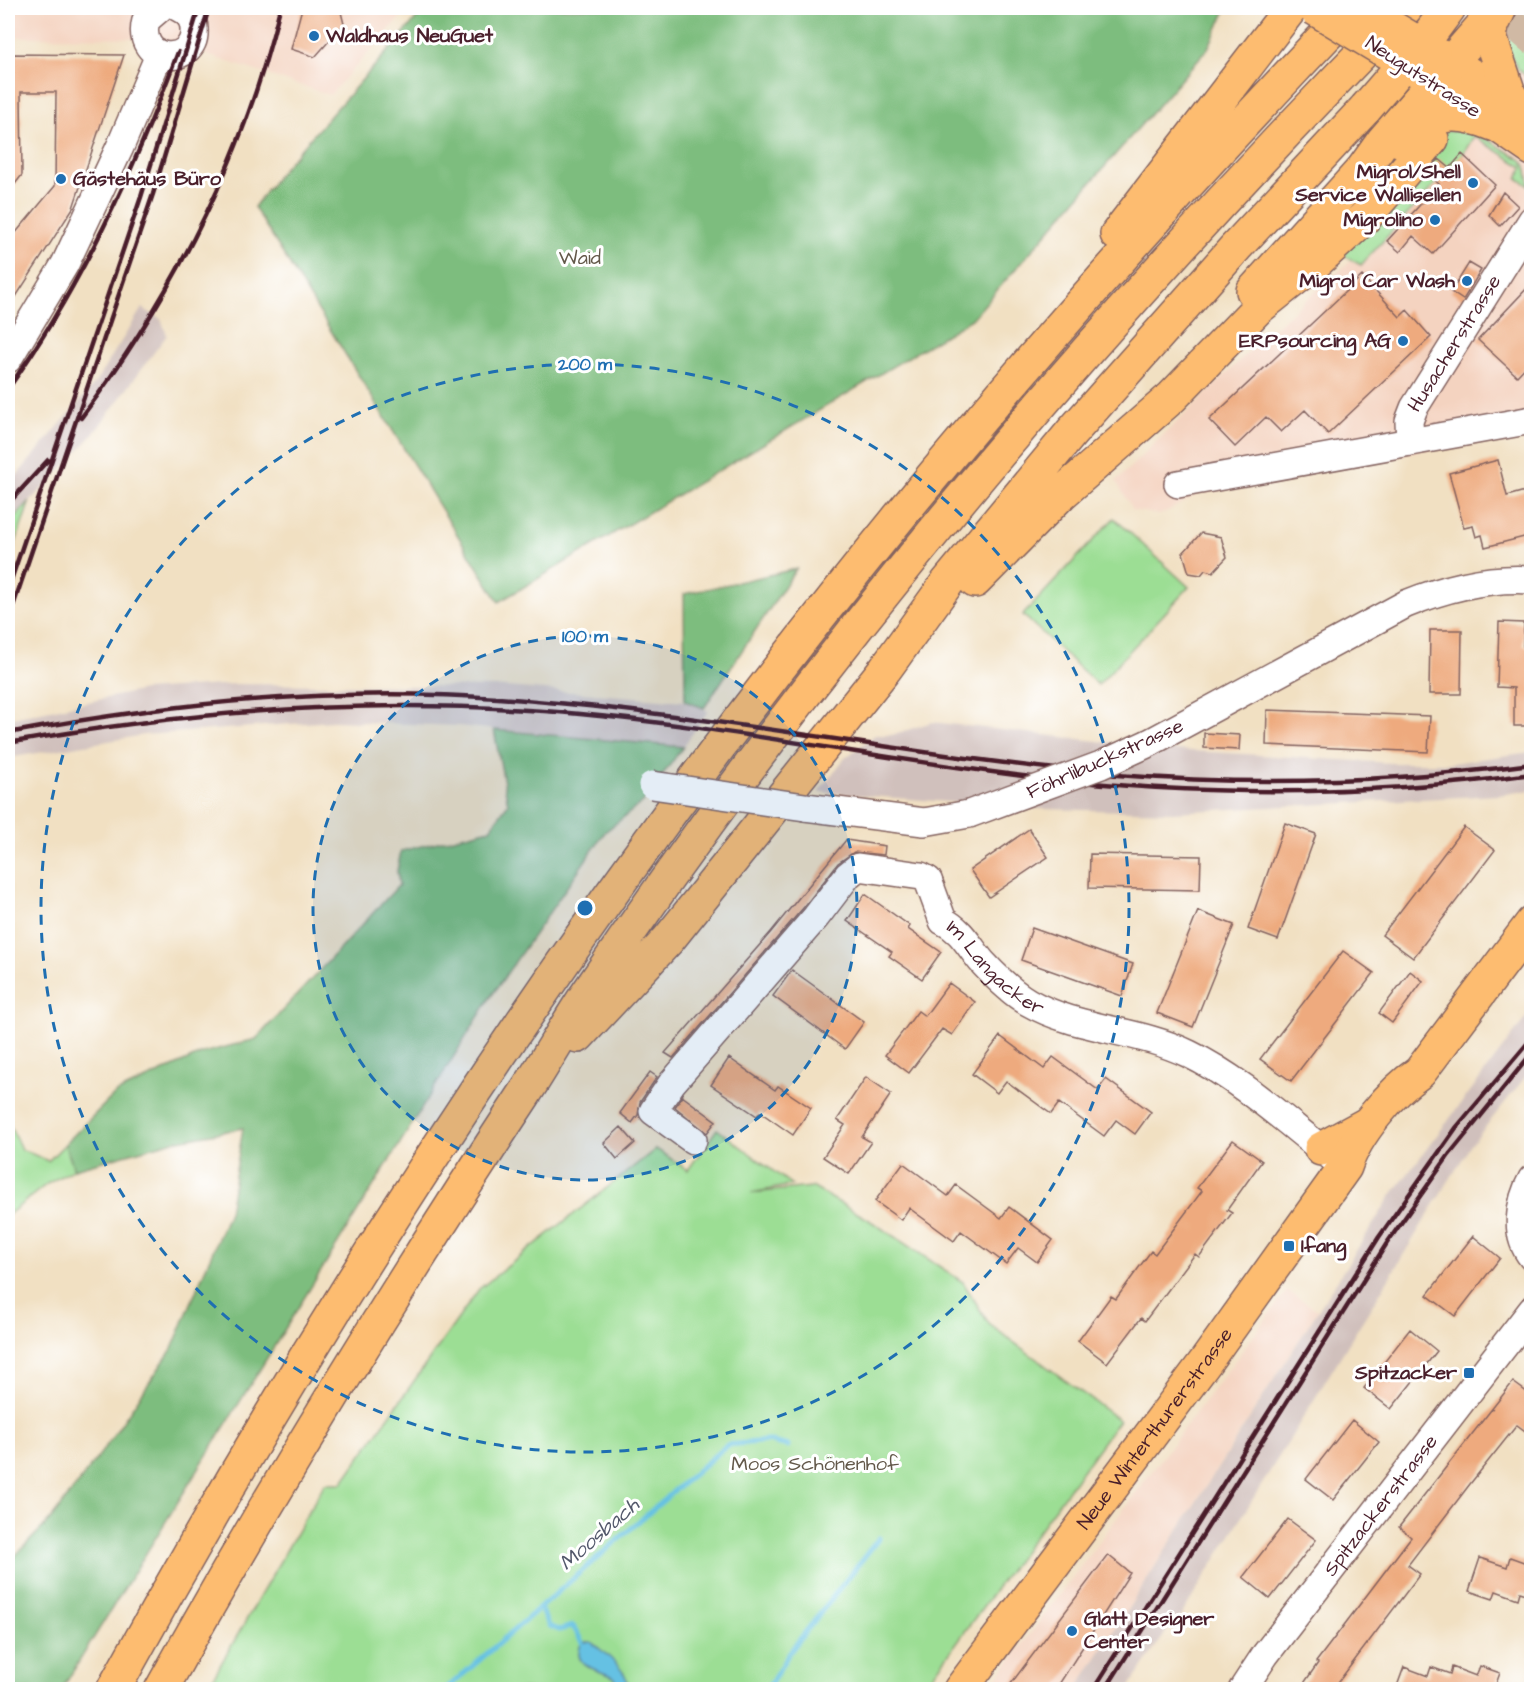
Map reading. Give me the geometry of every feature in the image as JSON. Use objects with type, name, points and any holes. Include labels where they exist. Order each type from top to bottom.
[{"type":"main road","points":[[1025,366],[1140,202],[1291,8]]},
{"type":"main road","name":"Neugutstrasse","points":[[1314,8],[1433,67],[1512,112],[1532,149]]},
{"type":"main road","points":[[113,1689],[209,1519],[315,1342],[443,1141],[566,959],[666,820],[784,663],[904,511],[1025,366],[1160,214],[1352,8]]},
{"type":"main road","name":"Neugutstrasse","points":[[1359,8],[1433,67]]},
{"type":"main road","points":[[162,1689],[322,1410],[431,1236],[526,1092],[583,1000],[696,842],[905,568],[1046,398],[1186,238],[1406,8]]},
{"type":"main road","points":[[526,1092],[668,940],[885,669],[947,583],[1154,337],[1390,81],[1449,8]]},
{"type":"main road","points":[[1125,437],[1165,385],[1363,169],[1433,67],[1499,8]]},
{"type":"main road","points":[[1363,169],[1401,137],[1445,114],[1512,112],[1490,37],[1499,8]]},
{"type":"main road","points":[[885,669],[923,636],[1021,532],[1172,397],[1257,309],[1316,262],[1364,218],[1431,139]]},
{"type":"main road","name":"Neue Winterthurerstrasse","points":[[960,1689],[1206,1360],[1333,1158],[1350,1152],[1399,1087],[1420,1072],[1532,923]]},
{"type":"main road","name":"Neue Winterthurerstrasse","points":[[1333,1158],[1363,1163],[1412,1097],[1420,1072]]},
{"type":"street","points":[[160,8],[151,14],[144,27],[147,44],[159,55],[167,57],[183,53],[193,41],[195,33],[191,18],[179,8]]},
{"type":"street","points":[[8,359],[65,264],[120,147],[159,55]]},
{"type":"street","name":"Husacherstrasse","points":[[1410,442],[1409,421],[1414,408],[1532,220]]},
{"type":"street","name":"Husacherstrasse","points":[[1178,483],[1532,420]]},
{"type":"street","name":"Föhrlibuckstrasse","points":[[652,785],[924,822],[969,814],[1101,765],[1149,743],[1406,604],[1438,590],[1490,581],[1532,580]]},
{"type":"street","name":"Im Langacker","points":[[693,1140],[653,1111],[672,1083],[816,917],[848,875],[858,867],[921,876],[928,880],[943,921],[956,927],[983,963],[1007,987],[1025,1000],[1050,1014],[1147,1038],[1189,1054],[1241,1088],[1333,1158]]},
{"type":"street","points":[[1532,1179],[1520,1211],[1525,1247],[1532,1257]]},
{"type":"street","name":"Spitzackerstrasse","points":[[1242,1689],[1265,1655],[1528,1322]]},
{"type":"shaded area","points":[[8,8],[409,8],[330,95],[154,38],[8,37]]},
{"type":"shaded area","points":[[1531,44],[1531,429],[1199,494],[1160,515],[1133,510],[1116,481],[1266,335],[1364,249]]},
{"type":"shaded area","points":[[142,308],[161,319],[167,335],[91,437],[8,525],[8,486],[95,383]]},
{"type":"shaded area","points":[[236,684],[506,687],[685,701],[708,711],[683,747],[458,726],[333,721],[144,735],[8,758],[8,719],[144,690]]},
{"type":"shaded area","points":[[932,722],[1176,750],[1391,763],[1452,763],[1531,752],[1531,790],[1499,795],[1173,812],[1039,809],[818,792],[845,758],[875,735],[892,735]]},
{"type":"shaded area","points":[[1531,1011],[1531,1070],[1471,1145],[1174,1627],[1170,1626],[1128,1689],[1077,1689],[1391,1196]]},
{"type":"shaded area","points":[[1287,1291],[1318,1310],[1077,1689],[988,1690]]},
{"type":"green space","name":"Waid","points":[[426,8],[1227,8],[1208,48],[972,319],[499,602],[254,207],[282,170]]},
{"type":"green space","points":[[1531,8],[1531,80],[1518,69],[1506,47],[1512,31]]},
{"type":"green space","points":[[1472,130],[1522,160],[1526,166],[1530,186],[1517,178],[1523,167],[1474,136],[1463,154],[1361,265],[1337,252],[1424,132]]},
{"type":"green space","points":[[30,501],[8,565],[8,525]]},
{"type":"green space","points":[[1114,518],[1189,587],[1098,685],[1023,615]]},
{"type":"green space","points":[[796,569],[704,708],[685,701],[684,594]]},
{"type":"green space","points":[[494,730],[683,747],[643,802],[605,832],[490,998],[62,1689],[8,1690],[8,1563],[51,1519],[107,1445],[172,1349],[229,1212],[243,1128],[174,1141],[74,1169],[65,1144],[116,1093],[203,1053],[256,1039],[399,885],[397,871],[401,851],[490,829],[508,804]]},
{"type":"green space","points":[[8,1121],[21,1149],[48,1161],[65,1144],[74,1169],[47,1184],[8,1215]]},
{"type":"green space","name":"Moos Schönenhof","points":[[717,1129],[792,1185],[751,1193],[812,1187],[866,1218],[963,1282],[989,1324],[1119,1420],[923,1689],[206,1690],[325,1483],[342,1483],[479,1289],[656,1149],[688,1170]]},
{"type":"water","points":[[582,1642],[591,1642],[616,1663],[626,1676],[628,1689],[612,1689],[616,1683],[615,1678],[583,1663],[579,1651]]},
{"type":"building","name":"Waldhaus NeuGuet","points":[[302,8],[340,8],[344,24],[315,57],[291,49]]},
{"type":"building","points":[[8,54],[124,55],[73,208],[8,309],[8,242],[55,186],[56,92],[21,92],[22,175],[8,193]]},
{"type":"building","points":[[1462,154],[1495,185],[1433,254],[1413,236],[1400,252],[1387,241],[1439,184],[1427,173],[1439,159],[1450,168]]},
{"type":"building","points":[[1503,192],[1518,206],[1500,226],[1489,215]]},
{"type":"building","name":"Migrol Car Wash","points":[[1469,263],[1481,270],[1463,300],[1451,292]]},
{"type":"building","points":[[1362,276],[1400,317],[1407,310],[1431,337],[1328,434],[1305,410],[1281,432],[1266,417],[1235,447],[1209,420]]},
{"type":"building","points":[[1532,283],[1532,360],[1517,376],[1478,340]]},
{"type":"building","points":[[1498,460],[1507,496],[1532,489],[1532,535],[1485,547],[1482,535],[1476,537],[1473,526],[1464,528],[1449,473]]},
{"type":"building","points":[[1201,533],[1221,537],[1227,557],[1213,572],[1205,570],[1201,575],[1189,573],[1183,553]]},
{"type":"building","points":[[1499,622],[1524,623],[1523,646],[1532,646],[1532,726],[1514,726],[1514,688],[1497,687]]},
{"type":"building","points":[[1430,630],[1462,630],[1461,694],[1429,694]]},
{"type":"building","points":[[1267,710],[1430,716],[1428,752],[1266,745]]},
{"type":"building","points":[[1204,733],[1240,735],[1239,750],[1204,748]]},
{"type":"building","points":[[1285,823],[1316,834],[1278,940],[1248,929]]},
{"type":"building","points":[[1464,827],[1495,850],[1413,958],[1382,935]]},
{"type":"building","points":[[1029,829],[1048,857],[989,897],[970,870]]},
{"type":"building","points":[[846,840],[885,846],[884,855],[854,852],[838,863],[804,907],[673,1058],[665,1053],[771,932]]},
{"type":"building","points":[[1090,854],[1201,856],[1200,890],[1089,888]]},
{"type":"building","points":[[865,894],[910,926],[908,929],[941,952],[922,979],[889,956],[892,952],[847,921]]},
{"type":"building","points":[[1198,911],[1234,925],[1193,1027],[1157,1013]]},
{"type":"building","points":[[1032,928],[1133,964],[1122,996],[1021,960]]},
{"type":"building","points":[[1343,951],[1374,973],[1291,1081],[1260,1059]]},
{"type":"building","points":[[792,970],[864,1022],[845,1049],[773,996]]},
{"type":"building","points":[[1410,971],[1423,981],[1392,1023],[1379,1013]]},
{"type":"building","points":[[949,983],[975,1002],[952,1035],[942,1029],[909,1073],[885,1055],[918,1011],[925,1016]]},
{"type":"building","points":[[1000,1036],[1044,1069],[1053,1057],[1098,1090],[1106,1079],[1151,1112],[1135,1134],[1116,1120],[1104,1136],[1059,1103],[1051,1114],[1006,1081],[997,1093],[972,1074]]},
{"type":"building","points":[[729,1058],[775,1090],[778,1086],[811,1108],[793,1135],[760,1112],[757,1116],[711,1085]]},
{"type":"building","points":[[650,1072],[657,1077],[640,1102],[638,1115],[632,1123],[620,1113]]},
{"type":"building","points":[[866,1077],[891,1094],[862,1137],[871,1142],[849,1174],[823,1157],[845,1125],[837,1120]]},
{"type":"building","points":[[682,1096],[716,1121],[707,1133],[675,1107]]},
{"type":"building","points":[[621,1127],[635,1143],[617,1159],[604,1143]]},
{"type":"building","points":[[1233,1140],[1262,1161],[1227,1210],[1232,1213],[1199,1257],[1195,1254],[1145,1321],[1141,1318],[1107,1363],[1078,1341],[1111,1296],[1116,1299],[1151,1251],[1155,1254],[1202,1191],[1197,1188]]},
{"type":"building","points":[[903,1163],[948,1196],[956,1185],[1001,1218],[1009,1207],[1053,1240],[1037,1262],[1018,1248],[1006,1264],[961,1231],[954,1241],[909,1208],[901,1220],[875,1201]]},
{"type":"building","points":[[1473,1236],[1500,1258],[1455,1316],[1427,1295]]},
{"type":"building","points":[[1410,1329],[1437,1351],[1391,1409],[1364,1388]]},
{"type":"building","points":[[1513,1382],[1532,1396],[1532,1436],[1517,1425],[1470,1484],[1408,1565],[1420,1574],[1333,1689],[1300,1689],[1318,1663],[1316,1662],[1411,1537],[1399,1527]]},
{"type":"building","points":[[1352,1420],[1379,1442],[1333,1500],[1306,1479]]},
{"type":"building","points":[[1288,1519],[1316,1540],[1270,1599],[1243,1577]]},
{"type":"building","name":"Glatt Designer Center","points":[[1108,1555],[1130,1573],[1056,1689],[1007,1689]]},
{"type":"building","points":[[1510,1557],[1532,1565],[1532,1596],[1520,1592],[1518,1599],[1496,1591],[1493,1599],[1469,1591],[1480,1558],[1507,1567]]},
{"type":"building","points":[[1480,1666],[1500,1673],[1496,1684],[1507,1689],[1396,1689],[1404,1667],[1428,1676],[1431,1667],[1450,1674],[1452,1667],[1476,1676]]},
{"type":"waterway","name":"Moosbach","points":[[445,1690],[727,1445],[768,1441],[788,1446]]},
{"type":"waterway","points":[[767,1690],[789,1653],[879,1538]]},
{"type":"waterway","points":[[540,1608],[549,1626],[559,1630],[573,1626],[582,1642]]},
{"type":"tunnel","points":[[1481,80],[1532,21]]},
{"type":"railway","points":[[8,589],[141,197],[199,8]]},
{"type":"railway","points":[[8,621],[153,194],[209,8]]},
{"type":"railway","points":[[81,418],[146,323],[202,223],[247,118],[280,8]]},
{"type":"railway","points":[[8,389],[59,310],[104,226],[143,140],[178,52]]},
{"type":"railway","points":[[8,504],[48,460]]},
{"type":"railway","points":[[8,733],[129,713],[252,700],[375,694],[436,695],[498,698],[653,713],[962,757],[1117,775],[1221,780],[1324,780],[1428,775],[1532,764]]},
{"type":"railway","points":[[8,743],[208,715],[342,707],[477,707],[544,711],[667,724],[1032,777],[1157,788],[1344,790],[1469,782],[1532,774]]},
{"type":"railway","points":[[1093,1690],[1379,1237],[1456,1128],[1532,1038]]},
{"type":"railway","points":[[1105,1690],[1387,1243],[1449,1155],[1532,1053]]},
{"type":"place","name":"Waldhaus NeuGuet","points":[[314,36]]},
{"type":"place","name":"Gästehäus Büro","points":[[61,179]]},
{"type":"place","name":"Migrol/Shell Service Wallisellen","points":[[1473,183]]},
{"type":"place","name":"Migrolino","points":[[1435,220]]},
{"type":"place","name":"Migrol Car Wash","points":[[1467,281]]},
{"type":"place","name":"ERPsourcing AG","points":[[1403,341]]},
{"type":"place","name":"Ifang","points":[[1289,1246]]},
{"type":"place","name":"Spitzacker","points":[[1469,1373]]},
{"type":"place","name":"Glatt Designer Center","points":[[1072,1631]]}]
